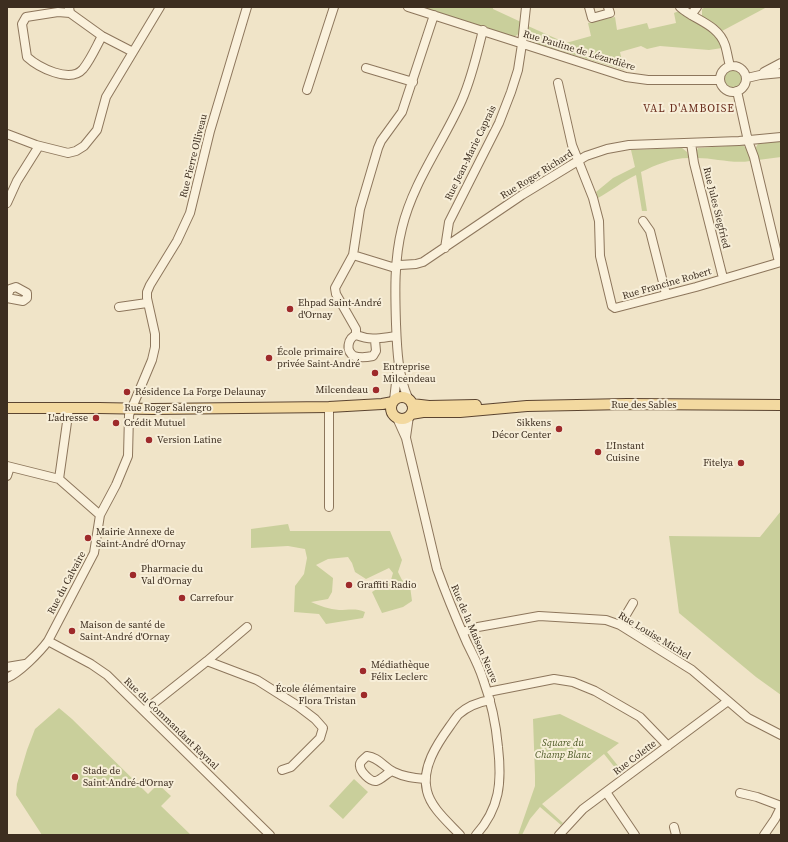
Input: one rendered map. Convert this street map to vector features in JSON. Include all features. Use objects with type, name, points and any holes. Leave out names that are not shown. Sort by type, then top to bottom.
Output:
[{"type":"main road","points":[[400,397],[410,408],[404,419],[395,416],[391,408],[393,401],[400,397]]},
{"type":"main road","name":"Rue Roger Salengro","points":[[7,408],[132,409],[329,407],[382,404],[393,401]]},
{"type":"main road","name":"Rue des Sables","points":[[410,408],[423,412],[460,412],[506,407],[628,404],[781,405]]},
{"type":"main road","name":"Rue Roger Salengro","points":[[329,407],[353,410],[382,410],[395,416]]},
{"type":"street","points":[[7,134],[39,146],[68,153],[76,151],[84,146],[97,130],[106,97],[160,7]]},
{"type":"street","name":"Rue Pierre Olliveau","points":[[132,409],[152,360],[155,347],[155,334],[147,303],[147,292],[150,284],[177,241],[190,213],[210,131],[247,7]]},
{"type":"street","points":[[308,90],[334,7]]},
{"type":"street","name":"Rue Pauline de Lézardière","points":[[408,7],[626,77],[648,80],[720,80]]},
{"type":"street","name":"Rue Jean-Marie Caprais","points":[[445,248],[449,222],[499,124],[511,92],[518,70],[526,7]]},
{"type":"street","points":[[589,7],[592,18],[610,13],[608,7]]},
{"type":"street","points":[[680,7],[714,29],[720,35],[725,44],[730,66]]},
{"type":"street","points":[[691,15],[697,7]]},
{"type":"street","points":[[102,36],[82,70],[75,75],[61,75],[35,64],[27,57],[22,24],[26,17],[69,10],[102,36],[133,52]]},
{"type":"street","points":[[356,335],[356,329],[336,294],[335,288],[353,256],[360,209],[378,148],[381,141],[402,112],[434,15]]},
{"type":"street","points":[[410,408],[398,367],[394,297],[395,267],[402,227],[412,198],[462,100],[472,74],[483,30]]},
{"type":"street","points":[[746,78],[760,74],[781,63]]},
{"type":"street","points":[[730,66],[741,68],[746,75],[746,78],[744,86],[733,92],[726,90],[720,80],[723,71],[730,66]]},
{"type":"street","points":[[366,68],[413,82]]},
{"type":"street","points":[[760,74],[781,73]]},
{"type":"street","points":[[558,83],[577,161]]},
{"type":"street","points":[[737,91],[748,141],[754,157],[780,262]]},
{"type":"street","name":"Rue Roger Richard","points":[[353,256],[392,268],[400,265],[423,262],[522,195],[577,161],[586,156],[607,149],[629,145],[748,141],[781,137]]},
{"type":"street","name":"Rue Jules Siegfried","points":[[691,143],[723,278]]},
{"type":"street","points":[[7,203],[17,181],[39,146]]},
{"type":"street","name":"Rue Francine Robert","points":[[577,161],[592,192],[599,221],[600,256],[612,306],[615,308],[696,287],[780,262]]},
{"type":"street","points":[[643,221],[650,231],[666,294]]},
{"type":"street","points":[[119,307],[147,303]]},
{"type":"street","points":[[356,335],[365,339],[375,340],[379,338],[396,336]]},
{"type":"street","points":[[356,335],[349,341],[351,353],[356,356],[373,356],[376,351],[375,340]]},
{"type":"street","points":[[393,401],[398,367]]},
{"type":"street","points":[[329,407],[329,507]]},
{"type":"street","points":[[59,479],[69,408]]},
{"type":"street","name":"Rue de la Maison Neuve","points":[[406,438],[410,408]]},
{"type":"street","name":"Rue du Calvaire","points":[[7,678],[15,675],[42,649],[48,641],[94,553],[100,515],[116,485],[128,456],[129,415],[132,409]]},
{"type":"street","name":"Rue de la Maison Neuve","points":[[395,416],[406,438],[437,569],[462,632],[483,678],[494,713],[501,774],[498,797],[493,810],[483,827],[476,835]]},
{"type":"street","points":[[7,476],[9,466],[59,479],[100,515]]},
{"type":"street","points":[[620,625],[634,602]]},
{"type":"street","name":"Rue Louise Michel","points":[[462,632],[478,627],[540,616],[593,618],[606,620],[620,625],[692,670],[748,718],[781,735]]},
{"type":"street","points":[[144,711],[247,627]]},
{"type":"street","name":"Rue du Commandant Raynal","points":[[48,641],[91,664],[107,675],[270,835]]},
{"type":"street","points":[[207,661],[257,680],[298,706],[323,728],[320,738],[291,766],[282,770]]},
{"type":"street","points":[[7,678],[7,668],[25,664]]},
{"type":"street","points":[[460,835],[433,804],[426,790],[425,779],[433,753],[459,714],[489,696],[554,680],[572,682],[595,690],[640,718],[668,746]]},
{"type":"street","name":"Rue Colette","points":[[559,835],[583,809],[728,701]]},
{"type":"street","points":[[392,771],[402,776],[425,779]]},
{"type":"street","points":[[606,792],[635,835]]},
{"type":"street","points":[[740,793],[757,797],[781,806],[775,819],[764,835]]},
{"type":"green space","points":[[422,7],[493,7],[493,9],[521,22],[520,33],[514,37]]},
{"type":"green space","points":[[706,7],[767,7],[722,31],[718,26],[702,16],[702,9]]},
{"type":"green space","points":[[679,11],[710,31],[719,41],[722,48],[709,50],[660,46],[647,49],[641,46],[620,52],[624,70],[531,42],[528,36],[528,26],[566,43],[591,36],[588,23],[615,17],[617,30],[647,23],[649,29],[676,23],[674,13]]},
{"type":"green space","points":[[733,69],[740,72],[743,79],[740,86],[733,89],[726,86],[723,79],[726,72]]},
{"type":"green space","points":[[781,141],[781,157],[758,160],[755,149],[758,144]]},
{"type":"green space","points":[[742,145],[748,149],[750,161],[737,162],[697,158],[696,153],[698,148]]},
{"type":"green space","points":[[682,148],[687,152],[689,158],[682,158],[658,164],[641,172],[647,211],[642,211],[636,175],[598,198],[596,192],[613,178],[635,167],[631,150]]},
{"type":"green space","points":[[781,511],[781,695],[756,677],[679,613],[669,536],[760,537]]},
{"type":"green space","points":[[288,524],[290,531],[390,531],[402,560],[398,572],[402,580],[410,586],[412,601],[403,607],[382,613],[372,592],[391,580],[393,573],[389,568],[366,579],[355,572],[348,557],[328,559],[316,565],[333,578],[332,592],[328,599],[311,602],[335,610],[362,611],[365,612],[363,618],[326,624],[319,614],[294,612],[295,586],[304,574],[307,558],[305,549],[288,546],[251,548],[251,529]]},
{"type":"green space","name":"Stade de Saint-André-d'Ornay","points":[[59,708],[148,794],[158,784],[171,796],[161,806],[191,835],[42,835],[16,795],[17,784],[35,729]]},
{"type":"green space","name":"Square du Champ Blanc","points":[[560,714],[619,743],[607,752],[623,772],[620,774],[604,754],[542,804],[563,823],[561,825],[540,807],[530,819],[522,835],[518,835],[535,786],[533,719]]},
{"type":"green space","points":[[354,779],[368,792],[343,819],[329,806]]},
{"type":"place","name":"Ehpad Saint-André d'Ornay","points":[[290,309]]},
{"type":"place","name":"École primaire privée Saint-André","points":[[269,358]]},
{"type":"place","name":"Entreprise Milcendeau","points":[[375,373]]},
{"type":"place","name":"Milcendeau","points":[[376,390]]},
{"type":"place","name":"Résidence La Forge Delaunay","points":[[127,392]]},
{"type":"place","name":"L'adresse","points":[[96,418]]},
{"type":"place","name":"Crédit Mutuel","points":[[116,423]]},
{"type":"place","name":"Sikkens Décor Center","points":[[559,429]]},
{"type":"place","name":"Version Latine","points":[[149,440]]},
{"type":"place","name":"L'Instant Cuisine","points":[[598,452]]},
{"type":"place","name":"Fitelya","points":[[741,463]]},
{"type":"place","name":"Mairie Annexe de Saint-André d'Ornay","points":[[88,538]]},
{"type":"place","name":"Pharmacie du Val d'Ornay","points":[[133,575]]},
{"type":"place","name":"Graffiti Radio","points":[[349,585]]},
{"type":"place","name":"Carrefour","points":[[182,598]]},
{"type":"place","name":"Maison de santé de Saint-André d'Ornay","points":[[72,631]]},
{"type":"place","name":"Médiathèque Félix Leclerc","points":[[363,671]]},
{"type":"place","name":"École élémentaire Flora Tristan","points":[[364,695]]},
{"type":"place","name":"Stade de Saint-André-d'Ornay","points":[[75,777]]},
{"type":"district","name":"VAL D'AMBOISE","points":[[689,109]]}]
